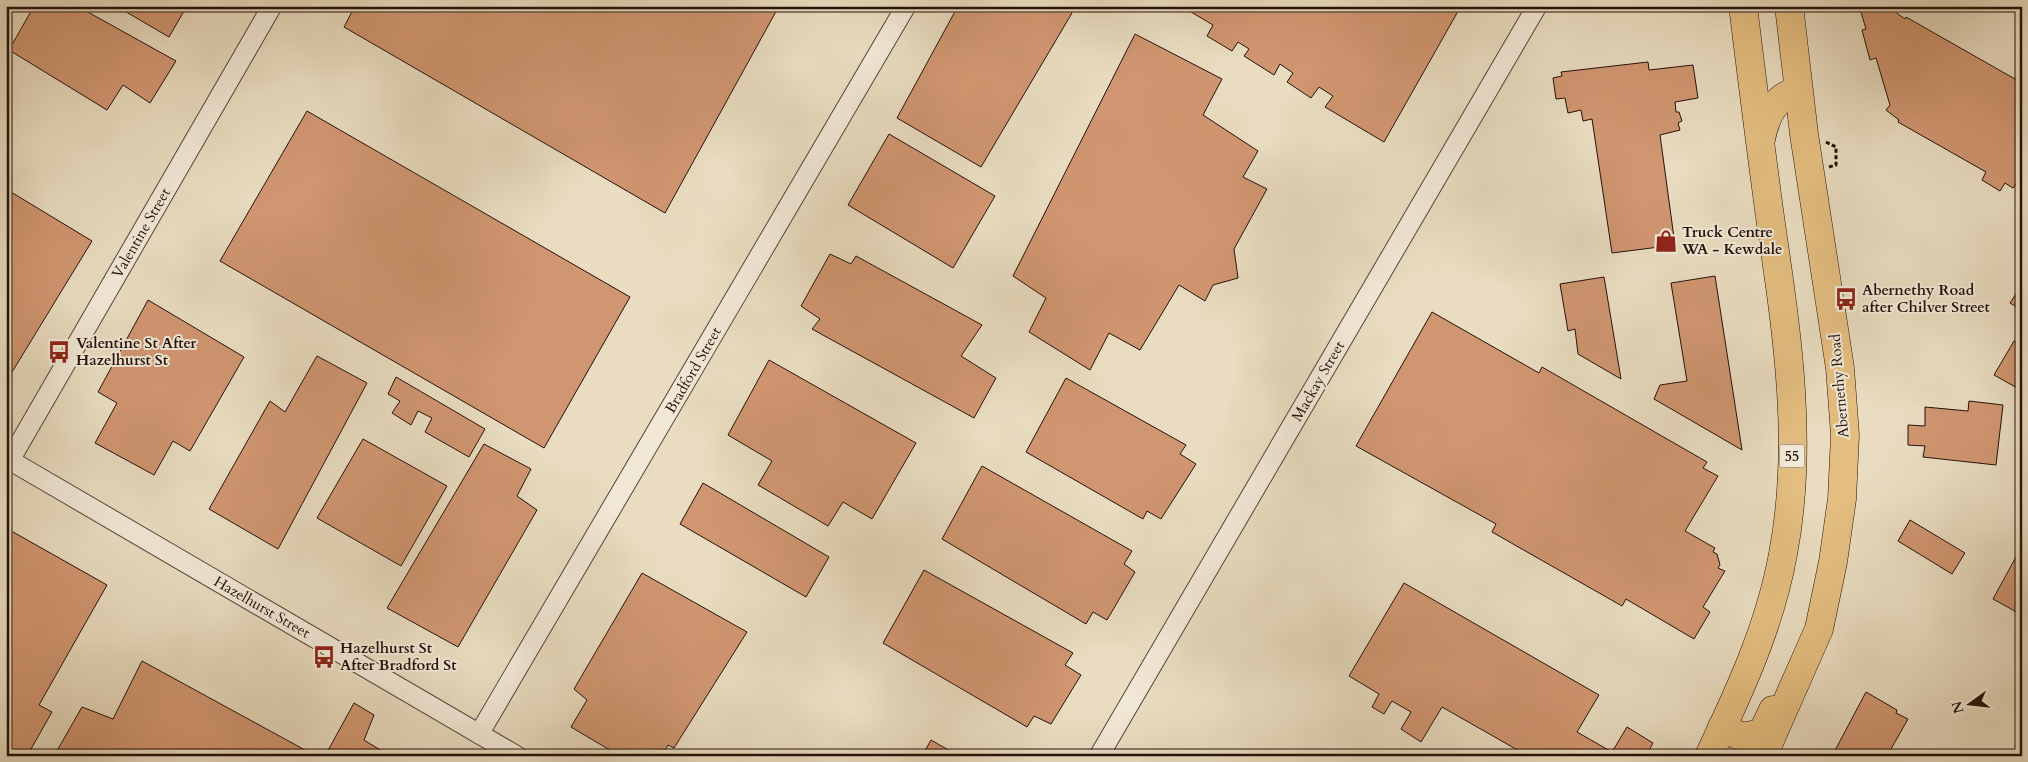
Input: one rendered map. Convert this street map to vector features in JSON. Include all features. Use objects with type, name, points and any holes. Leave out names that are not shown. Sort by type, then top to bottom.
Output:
[{"type":"main road","name":"55","points":[[1709,756],[1748,672],[1769,613],[1783,554],[1791,497],[1793,439],[1790,374],[1743,6]]},
{"type":"main road","name":"Abernethy Road","points":[[1763,756],[1819,629],[1831,572],[1842,498],[1845,435],[1840,368],[1798,90],[1790,18]]},
{"type":"main road","points":[[1760,143],[1765,121],[1775,105],[1785,94],[1798,90]]},
{"type":"main road","points":[[1722,727],[1742,737],[1762,733],[1774,709],[1791,691]]},
{"type":"street","name":"Valentine Street","points":[[8,459],[272,6]]},
{"type":"street","name":"Bradford Street","points":[[480,734],[906,6]]},
{"type":"street","name":"Mackay Street","points":[[1099,756],[1537,6]]},
{"type":"street","points":[[1778,6],[1790,18]]},
{"type":"street","name":"Hazelhurst Street","points":[[8,459],[517,756]]},
{"type":"building","points":[[34,6],[77,6],[176,61],[150,103],[123,85],[107,110],[9,50]]},
{"type":"building","points":[[116,6],[187,6],[169,37]]},
{"type":"building","points":[[355,6],[779,6],[665,213],[344,27]]},
{"type":"building","points":[[958,6],[1062,6],[1072,13],[981,167],[897,118]]},
{"type":"building","points":[[1181,6],[1461,6],[1384,142],[1325,107],[1333,96],[1319,87],[1311,98],[1287,82],[1293,73],[1280,64],[1274,75],[1244,56],[1249,49],[1238,42],[1232,51],[1207,36],[1213,25]]},
{"type":"building","points":[[1870,6],[1887,6],[1905,19],[1906,17],[2022,83],[2022,175],[2013,188],[2005,183],[2000,191],[1982,180],[1986,172],[1898,122],[1899,120],[1886,110],[1890,105],[1876,58],[1870,60],[1862,30],[1866,29],[1860,9]]},
{"type":"building","points":[[1135,34],[1222,79],[1203,115],[1258,151],[1243,177],[1267,189],[1234,249],[1238,278],[1213,285],[1205,301],[1179,285],[1140,350],[1109,333],[1090,370],[1029,332],[1046,298],[1013,276]]},
{"type":"building","points":[[1648,62],[1649,70],[1693,65],[1698,98],[1675,102],[1676,112],[1679,112],[1682,121],[1678,123],[1680,130],[1660,135],[1675,245],[1612,253],[1592,119],[1583,121],[1581,110],[1568,113],[1565,98],[1556,99],[1553,78],[1562,76],[1561,72]]},
{"type":"building","points":[[307,111],[630,297],[544,448],[220,261]]},
{"type":"building","points":[[889,134],[995,196],[953,268],[848,205]]},
{"type":"building","points":[[6,189],[92,241],[6,382]]},
{"type":"building","points":[[830,254],[851,264],[856,256],[982,325],[961,356],[996,378],[974,418],[812,329],[820,319],[801,306]]},
{"type":"building","points":[[1715,276],[1742,450],[1654,399],[1660,385],[1687,381],[1671,283]]},
{"type":"building","points":[[1604,277],[1621,379],[1578,354],[1575,329],[1568,331],[1560,284]]},
{"type":"building","points":[[2022,285],[2022,310],[2010,303]]},
{"type":"building","points":[[148,300],[244,357],[190,451],[173,441],[154,475],[95,443],[117,403],[98,392]]},
{"type":"building","points":[[1432,312],[1539,373],[1542,367],[1707,462],[1703,468],[1718,476],[1685,531],[1715,548],[1713,552],[1717,554],[1720,565],[1718,568],[1725,571],[1703,607],[1710,612],[1694,639],[1626,599],[1622,606],[1492,532],[1496,524],[1356,446]]},
{"type":"building","points":[[2014,341],[2022,346],[2022,396],[2017,393],[2019,389],[1994,375]]},
{"type":"building","points":[[317,356],[367,383],[278,549],[209,509],[270,401],[285,412]]},
{"type":"building","points":[[769,360],[916,443],[872,519],[843,502],[828,526],[758,485],[772,461],[728,435]]},
{"type":"building","points":[[396,377],[485,429],[469,457],[425,432],[432,418],[418,411],[411,425],[392,413],[400,401],[388,394]]},
{"type":"building","points":[[1066,378],[1186,445],[1180,454],[1196,464],[1161,519],[1147,511],[1143,519],[1026,452]]},
{"type":"building","points":[[1969,401],[2003,405],[1996,465],[1923,457],[1925,446],[1908,445],[1908,425],[1925,426],[1925,407],[1968,411]]},
{"type":"building","points":[[363,439],[447,486],[401,566],[317,518]]},
{"type":"building","points":[[484,444],[531,469],[517,496],[537,510],[458,647],[387,608]]},
{"type":"building","points":[[982,466],[1132,551],[1124,564],[1135,572],[1107,620],[1093,612],[1086,624],[942,539]]},
{"type":"building","points":[[703,483],[829,557],[806,597],[680,524]]},
{"type":"building","points":[[1910,520],[1965,553],[1952,574],[1898,541]]},
{"type":"building","points":[[6,528],[107,585],[39,705],[52,712],[27,756],[21,756],[10,749],[6,755]]},
{"type":"building","points":[[2022,546],[2022,615],[1993,599]]},
{"type":"building","points":[[924,570],[1073,653],[1065,665],[1081,675],[1051,724],[1034,716],[1027,727],[883,643]]},
{"type":"building","points":[[642,573],[747,632],[674,748],[668,745],[662,756],[620,756],[571,727],[587,700],[574,689]]},
{"type":"building","points":[[1404,583],[1599,695],[1577,732],[1612,752],[1627,727],[1653,743],[1646,756],[1528,756],[1442,707],[1421,742],[1401,729],[1411,712],[1392,701],[1384,714],[1372,707],[1379,694],[1349,676]]},
{"type":"building","points":[[142,661],[316,756],[54,756],[82,707],[113,719]]},
{"type":"building","points":[[1866,692],[1897,710],[1896,713],[1908,719],[1887,756],[1832,756]]},
{"type":"building","points":[[354,703],[374,715],[364,740],[390,756],[325,756]]},
{"type":"building","points":[[931,740],[959,756],[922,756]]},
{"type":"place","name":"Truck Centre WA - Kewdale","points":[[1666,241]]},
{"type":"place","name":"Abernethy Road after Chilver Street","points":[[1846,299]]},
{"type":"place","name":"Valentine St After Hazelhurst St","points":[[59,352]]},
{"type":"place","name":"Hazelhurst St After Bradford St","points":[[324,657]]}]
